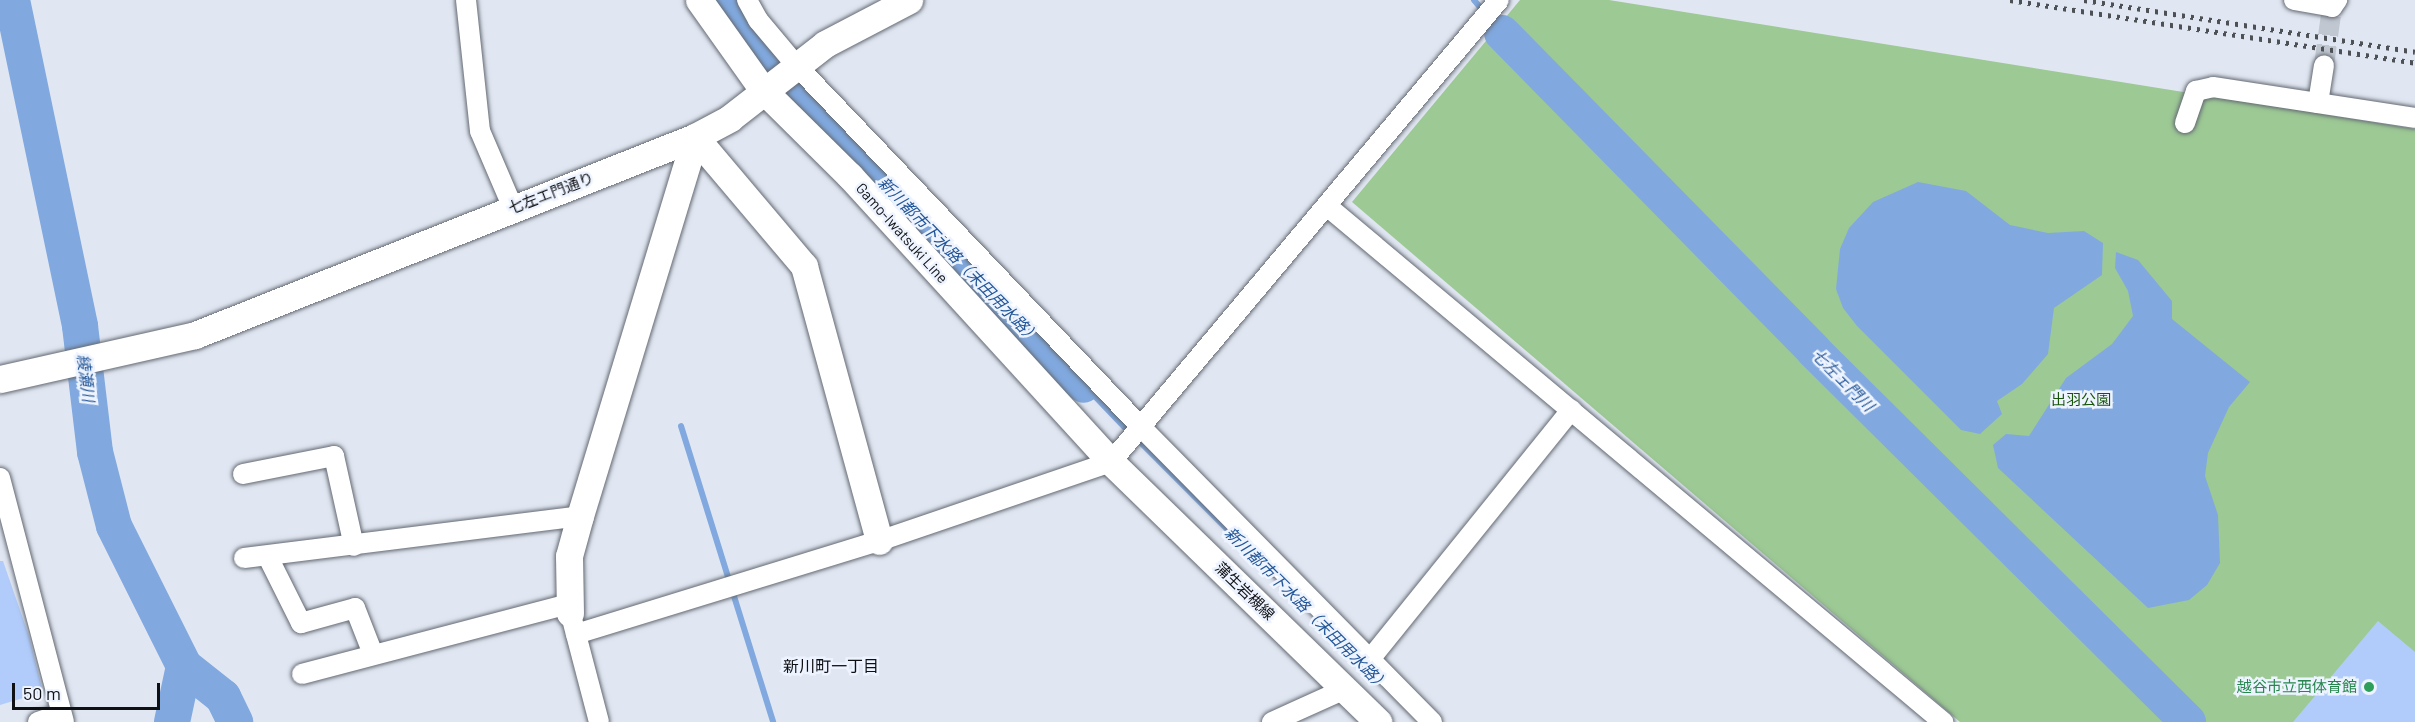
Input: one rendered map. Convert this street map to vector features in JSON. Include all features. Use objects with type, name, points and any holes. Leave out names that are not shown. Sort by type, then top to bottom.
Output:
[{"type":"street","points":[[466,0],[480,131],[513,208]]},
{"type":"street","name":"Gamo-Iwatsuki Line","points":[[699,0],[763,90],[850,176],[1112,462]]},
{"type":"street","points":[[747,0],[758,20],[795,64],[1142,428],[1432,722]]},
{"type":"street","name":"七左エ門通り","points":[[0,379],[170,342],[695,137],[730,118],[795,64],[865,21],[909,0]]},
{"type":"street","points":[[302,674],[373,654],[572,617],[879,541],[1112,462],[1499,0]]},
{"type":"street","points":[[2294,0],[2332,7],[2337,0]]},
{"type":"street","points":[[2318,103],[2324,64]]},
{"type":"street","points":[[2185,123],[2196,91],[2212,87],[2415,118]]},
{"type":"street","points":[[599,722],[572,617],[569,556],[695,137]]},
{"type":"street","points":[[695,137],[804,266],[879,541]]},
{"type":"street","points":[[1328,206],[1943,722]]},
{"type":"street","points":[[1371,658],[1571,410]]},
{"type":"street","points":[[243,474],[334,456],[354,546]]},
{"type":"street","name":"蒲生岩槻線","points":[[1112,462],[1378,722]]},
{"type":"street","points":[[0,478],[8,554],[62,718],[38,722]]},
{"type":"street","points":[[244,558],[268,557],[580,516]]},
{"type":"street","points":[[268,557],[301,623],[356,608],[373,654]]},
{"type":"street","points":[[1272,722],[1345,689]]},
{"type":"green space","name":"出羽公園","points":[[1520,0],[1609,0],[2415,129],[2415,722],[1960,722],[1352,202]]},
{"type":"water","points":[[1918,182],[1966,191],[2010,225],[2048,233],[2084,231],[2103,243],[2102,275],[2054,308],[2048,354],[2022,384],[1997,401],[2002,414],[1980,434],[1961,430],[1857,326],[1843,308],[1836,289],[1840,249],[1849,228],[1873,202]]},
{"type":"water","points":[[2116,252],[2138,260],[2172,301],[2172,319],[2250,382],[2229,407],[2208,453],[2205,476],[2218,515],[2220,563],[2207,585],[2189,600],[2148,608],[1998,468],[1993,445],[2006,434],[2029,436],[2066,378],[2112,344],[2133,316],[2128,291],[2115,268]]},
{"type":"building","points":[[0,561],[3,561],[29,636],[43,692],[0,705]]},
{"type":"building","name":"越谷市立西体育館","points":[[2378,621],[2415,652],[2415,722],[2293,722]]},
{"type":"waterway","name":"綾瀬川","points":[[12,0],[80,326],[95,452],[114,526],[184,666],[223,697],[235,722]]},
{"type":"waterway","name":"新川都市下水路（末田用水路）","points":[[729,0],[770,63]]},
{"type":"waterway","points":[[1474,0],[1502,33]]},
{"type":"waterway","name":"七左ェ門川","points":[[1502,33],[1814,351],[2188,722]]},
{"type":"waterway","name":"新川都市下水路（末田用水路）","points":[[791,86],[1032,336],[1084,385]]},
{"type":"waterway","name":"新川都市下水路（末田用水路）","points":[[1084,385],[1129,432]]},
{"type":"waterway","points":[[681,426],[773,722]]},
{"type":"waterway","name":"新川都市下水路（末田用水路）","points":[[1142,444],[1273,575]]},
{"type":"waterway","points":[[172,722],[184,666]]},
{"type":"tunnel","points":[[2324,65],[2332,7]]},
{"type":"railway","points":[[2010,0],[2415,63]]},
{"type":"railway","points":[[2084,0],[2415,52]]},
{"type":"place","name":"越谷市立西体育館","points":[[2369,687]]},
{"type":"district","name":"新川町一丁目","points":[[831,666]]}]
